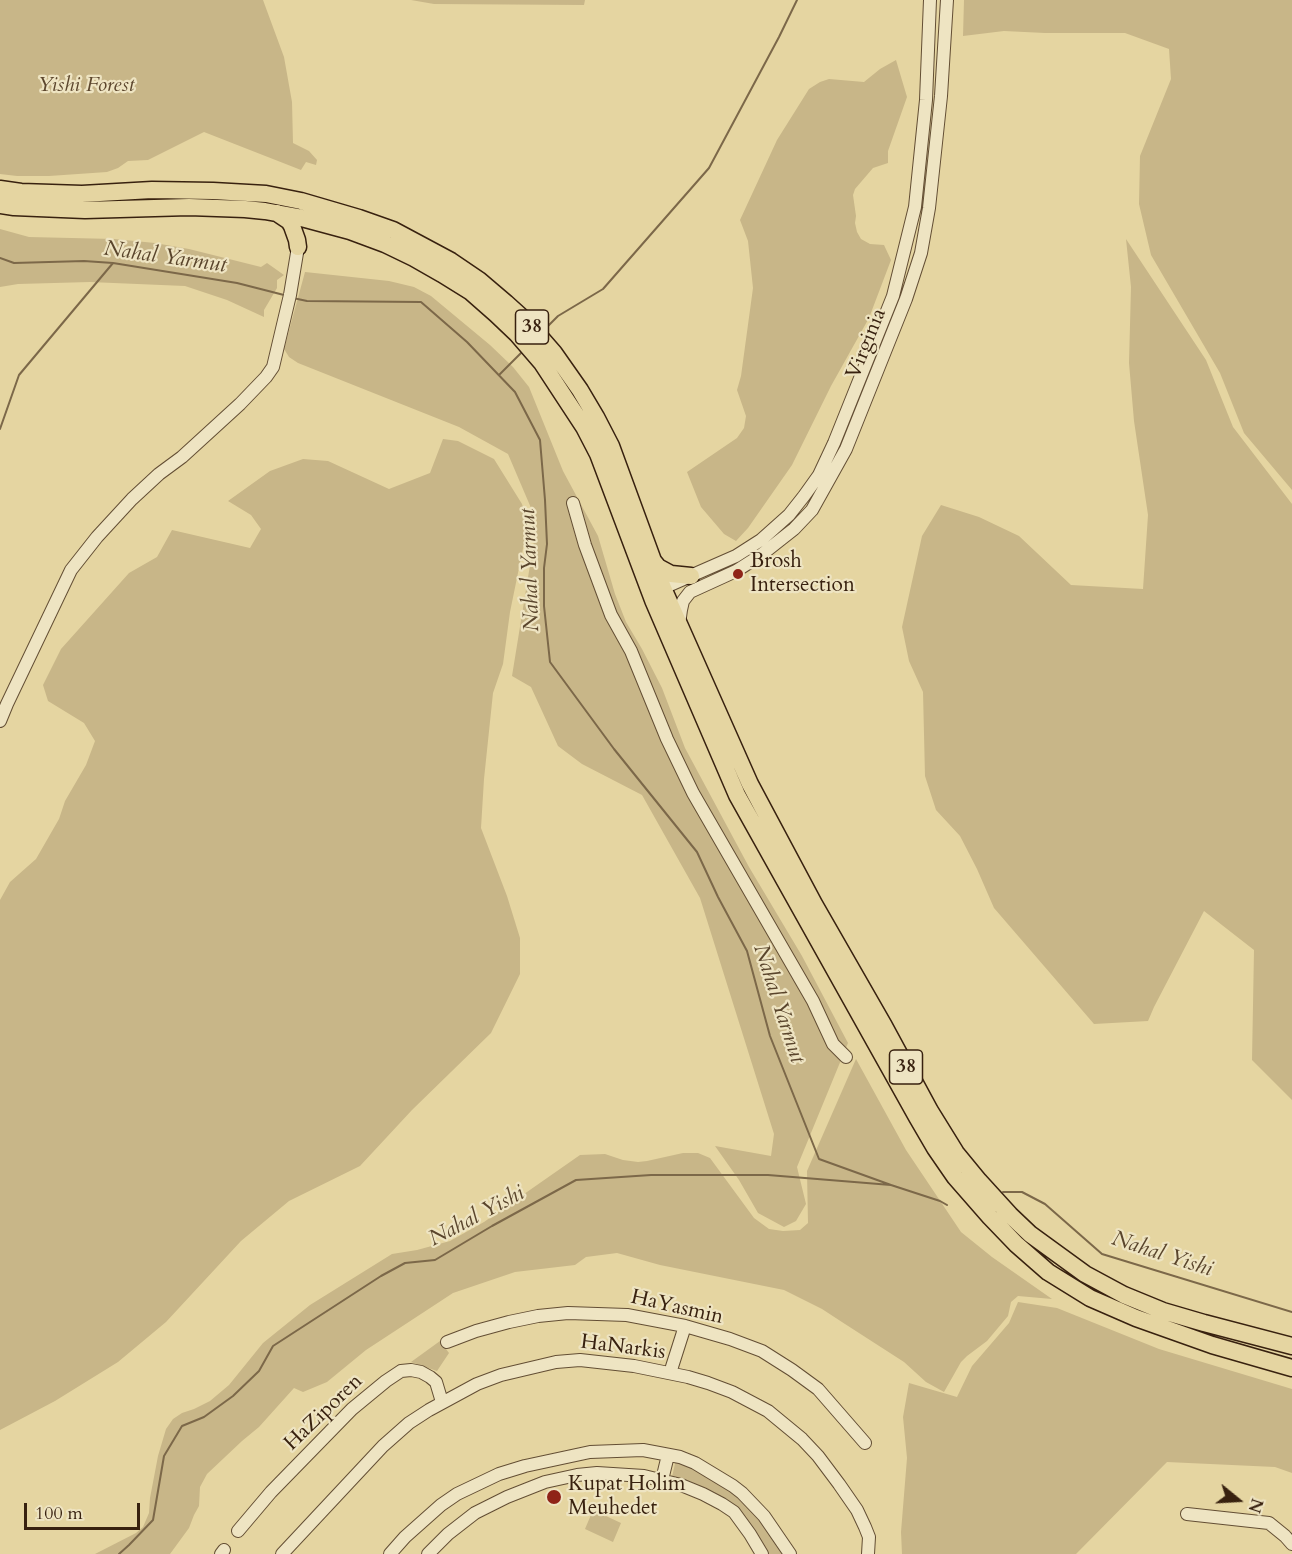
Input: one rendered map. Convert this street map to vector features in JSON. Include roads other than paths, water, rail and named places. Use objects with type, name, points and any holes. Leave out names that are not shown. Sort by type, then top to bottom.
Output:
[{"type":"highway","name":"38","points":[[0,189],[82,194],[152,190],[213,191],[266,195],[301,201],[393,230],[451,261],[479,280],[527,322],[554,353],[580,390],[611,446],[654,562],[658,594],[680,625],[750,784],[930,1111],[956,1153],[1010,1215],[1030,1234],[1084,1274],[1124,1295],[1163,1311],[1292,1346]]},
{"type":"highway","name":"38","points":[[0,205],[85,210],[189,207],[277,212],[331,226],[385,244],[471,292],[496,314],[542,363],[572,407],[598,454],[658,594],[737,795],[917,1117],[948,1167],[972,1197],[1016,1244],[1048,1272],[1090,1298],[1136,1318],[1201,1341],[1292,1368]]},
{"type":"highway","points":[[277,212],[289,221],[298,247]]},
{"type":"highway","points":[[298,247],[302,239],[312,231],[331,226]]},
{"type":"highway","points":[[654,562],[671,574],[691,576]]},
{"type":"street","name":"Virginia","points":[[658,594],[691,576],[722,563],[761,540],[789,515],[819,475],[834,443],[893,296],[915,207],[926,100],[930,0]]},
{"type":"street","name":"Virginia","points":[[680,625],[683,601],[690,592],[736,571],[761,555],[794,529],[812,510],[846,449],[906,299],[921,253],[929,208],[947,0]]},
{"type":"street","points":[[0,721],[71,570],[132,499],[240,404],[273,367],[290,295],[298,247]]},
{"type":"street","points":[[573,503],[585,545],[611,615],[631,651],[667,739],[693,793],[813,1001],[833,1044],[846,1057]]},
{"type":"street","name":"HaYasmin","points":[[447,1342],[509,1322],[568,1313],[627,1315],[685,1326],[730,1339],[762,1352],[792,1370],[818,1389],[865,1443]]},
{"type":"street","points":[[670,1373],[685,1326]]},
{"type":"street","name":"HaNarkis","points":[[282,1554],[382,1446],[409,1423],[442,1402],[477,1384],[501,1375],[556,1362],[580,1360],[670,1373],[708,1383],[768,1411],[818,1456],[839,1484],[856,1510],[869,1537],[868,1554]]},
{"type":"street","name":"HaZiporen","points":[[238,1531],[271,1492],[352,1409],[401,1371],[421,1372],[430,1377],[436,1383],[442,1402]]},
{"type":"street","points":[[390,1554],[411,1531],[441,1505],[457,1494],[499,1474],[590,1452],[643,1450],[680,1457],[695,1463],[742,1493],[764,1516],[790,1554]]},
{"type":"street","points":[[662,1480],[668,1455]]},
{"type":"street","points":[[428,1554],[448,1534],[475,1513],[545,1482],[597,1473],[644,1476],[681,1485],[703,1494],[734,1512],[762,1554]]},
{"type":"street","points":[[1187,1514],[1269,1523],[1292,1544]]},
{"type":"waterway","points":[[544,330],[558,316],[603,289],[709,168],[797,0]]},
{"type":"waterway","name":"Nahal Yarmut","points":[[0,258],[14,263],[84,261],[113,263],[237,283],[284,295]]},
{"type":"waterway","points":[[0,429],[19,375],[113,263]]},
{"type":"waterway","name":"Nahal Yarmut","points":[[293,298],[307,301],[421,302],[467,342],[515,392],[540,440],[547,544],[544,568],[544,606],[550,662],[614,749],[697,852],[747,951],[770,1036],[819,1159],[891,1185]]},
{"type":"waterway","points":[[499,375],[522,352]]},
{"type":"waterway","name":"Nahal Yishi","points":[[119,1554],[153,1520],[164,1456],[182,1426],[204,1417],[233,1396],[259,1371],[273,1346],[381,1276],[405,1263],[435,1260],[576,1180],[651,1175],[768,1175],[891,1185],[947,1205]]},
{"type":"waterway","name":"Nahal Yishi","points":[[1003,1192],[1022,1192],[1045,1204],[1102,1254],[1292,1312]]},
{"type":"place","name":"Brosh Intersection","points":[[738,574]]},
{"type":"place","name":"Kupat Holim Meuhedet","points":[[554,1497]]},
{"type":"park label","name":"Yishi Forest","points":[[86,86]]}]
